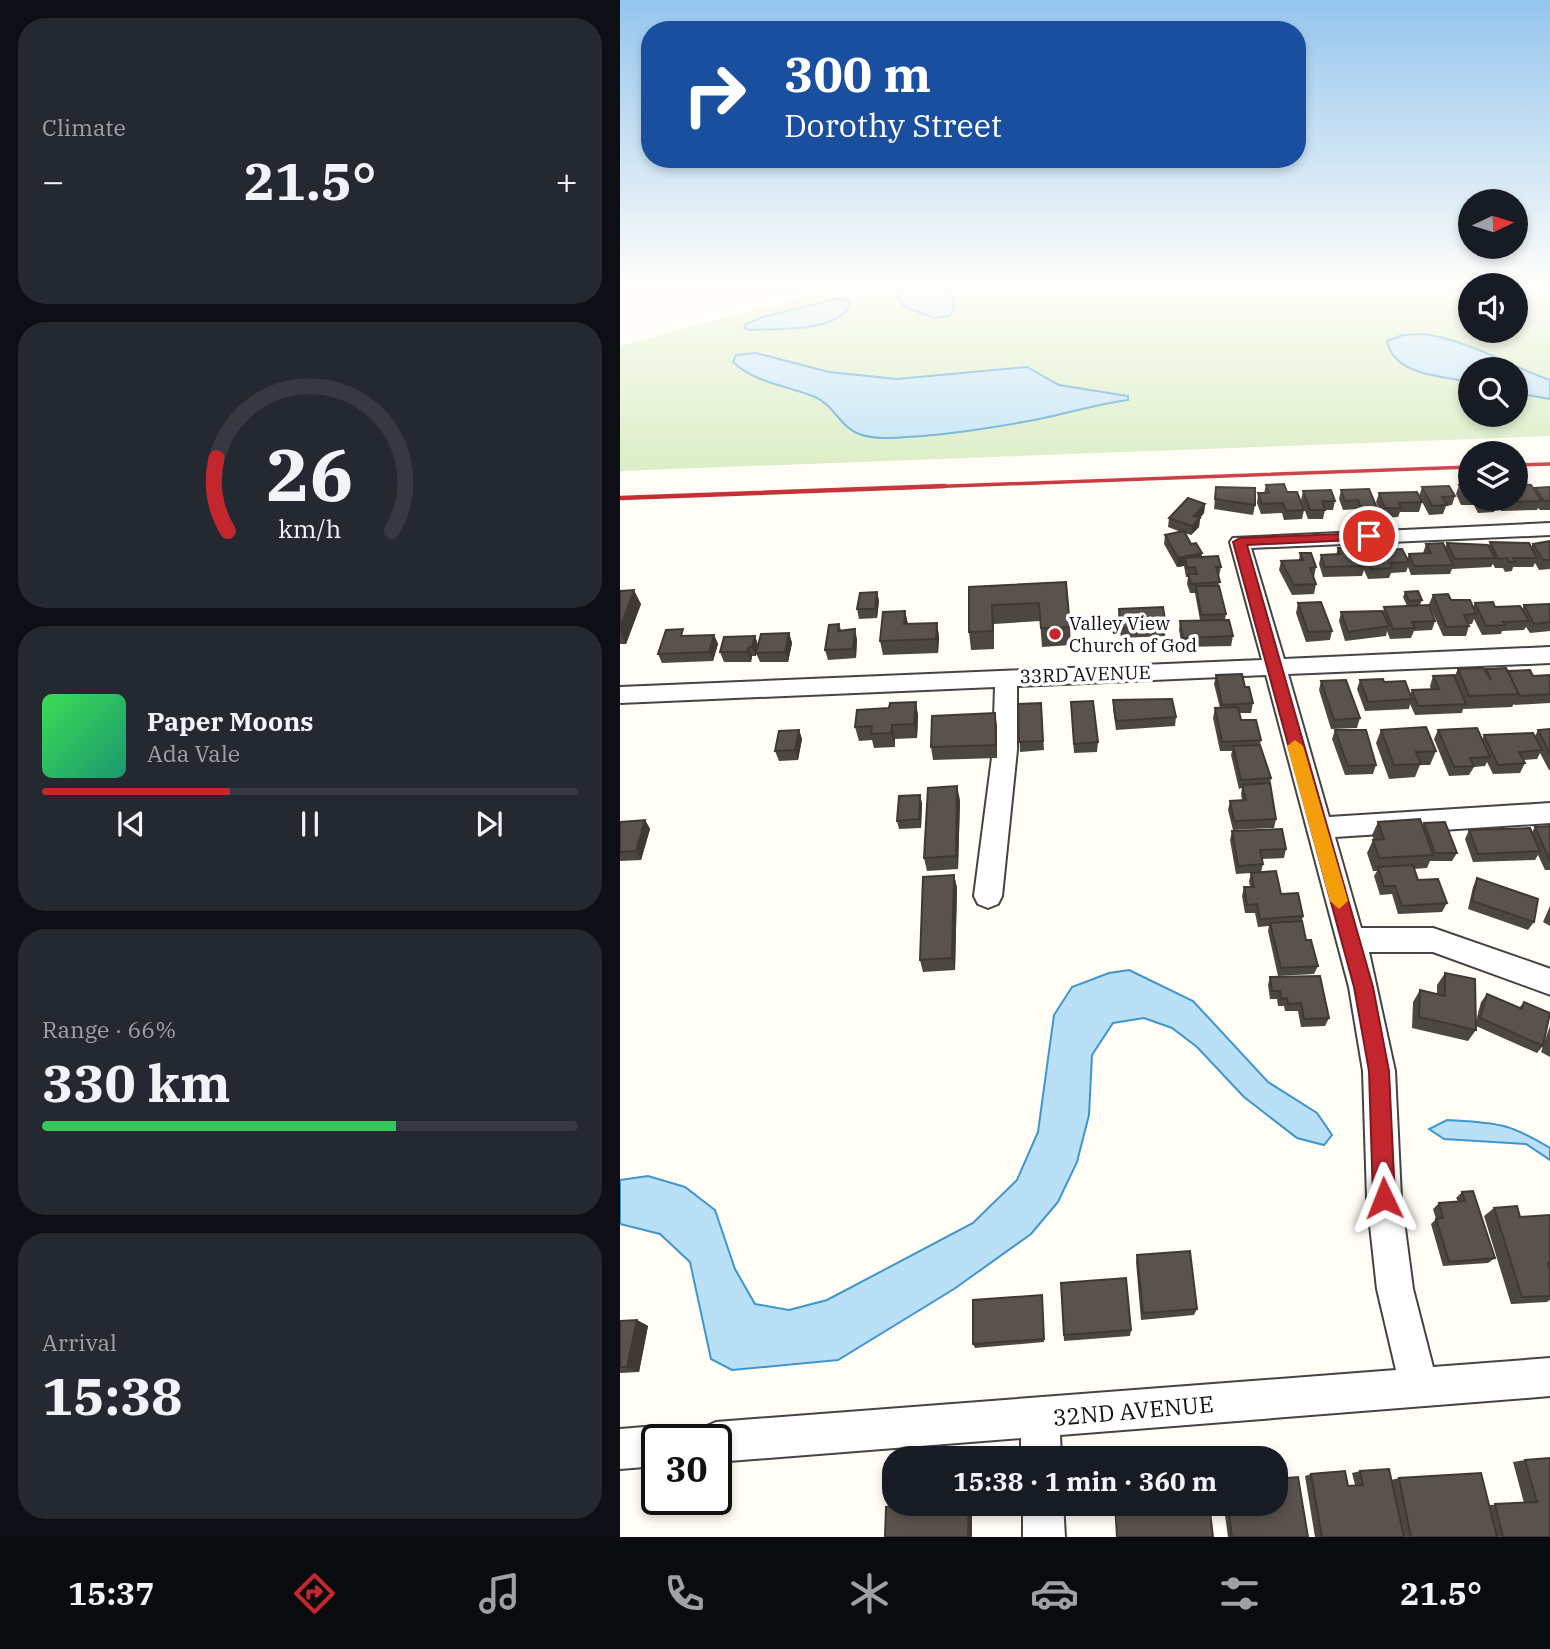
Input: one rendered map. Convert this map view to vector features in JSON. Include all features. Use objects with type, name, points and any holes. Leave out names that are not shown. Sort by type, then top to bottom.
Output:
[{"type":"street","points":[[1418,1385],[1395,1289],[1384,1198],[1379,1071],[1364,987],[1240,542],[1550,529]]},
{"type":"street","name":"33RD AVENUE","points":[[620,695],[1550,655]]},
{"type":"street","points":[[988,896],[1005,750],[1006,677]]},
{"type":"street","points":[[1318,828],[1550,813]]},
{"type":"street","points":[[1350,940],[1433,940],[1550,982]]},
{"type":"street","name":"32ND AVENUE","points":[[732,1441],[1040,1418],[1418,1385],[1550,1377]]},
{"type":"street","points":[[1040,1418],[1041,1446]]},
{"type":"street","points":[[620,1449],[641,1447]]},
{"type":"street","points":[[1043,1516],[1044,1537]]},
{"type":"green space","points":[[620,359],[1458,359],[1458,427],[1528,427],[1528,359],[1550,359],[1550,436],[620,471]]},
{"type":"water","points":[[734,359],[778,359],[829,372],[897,379],[1027,367],[1059,385],[1128,396],[1128,400],[986,428],[923,436],[874,437],[852,431],[827,405],[815,397],[762,380],[733,362]]},
{"type":"water","points":[[1397,359],[1458,359],[1458,380],[1434,376],[1409,368]]},
{"type":"water","points":[[1528,372],[1550,380],[1550,399],[1528,395]]},
{"type":"water","points":[[1129,970],[1193,1001],[1268,1082],[1317,1113],[1332,1135],[1324,1145],[1297,1138],[1244,1097],[1197,1047],[1172,1028],[1144,1018],[1113,1023],[1092,1055],[1089,1115],[1077,1162],[1058,1202],[1031,1234],[954,1289],[838,1360],[732,1370],[711,1359],[690,1262],[660,1234],[620,1224],[620,1180],[648,1176],[685,1187],[715,1210],[735,1269],[755,1304],[789,1310],[827,1300],[973,1223],[1017,1180],[1038,1132],[1054,1015],[1072,987],[1109,973]]},
{"type":"water","points":[[1447,1120],[1490,1123],[1523,1133],[1550,1148],[1550,1160],[1526,1144],[1444,1139],[1429,1129]]},
{"type":"building","points":[[1284,484],[1287,492],[1297,492],[1304,510],[1286,511],[1283,503],[1262,504],[1258,493],[1269,493],[1266,485]]},
{"type":"building","points":[[1528,485],[1531,485],[1541,501],[1528,501]]},
{"type":"building","points":[[1449,486],[1455,496],[1442,497],[1447,505],[1432,506],[1422,487]]},
{"type":"building","points":[[1216,487],[1255,488],[1255,505],[1215,499]]},
{"type":"building","points":[[1550,487],[1550,501],[1544,501],[1535,488]]},
{"type":"building","points":[[1369,489],[1377,508],[1361,508],[1358,500],[1345,501],[1341,490]]},
{"type":"building","points":[[1331,490],[1335,501],[1322,501],[1325,510],[1310,510],[1303,491]]},
{"type":"building","points":[[1417,492],[1422,502],[1399,503],[1401,508],[1385,508],[1379,493]]},
{"type":"building","points":[[1188,498],[1205,504],[1194,516],[1200,518],[1192,526],[1169,518]]},
{"type":"building","points":[[1184,531],[1191,544],[1196,543],[1202,553],[1178,558],[1165,535]]},
{"type":"building","points":[[1550,541],[1550,560],[1543,560],[1533,544]]},
{"type":"building","points":[[1490,542],[1529,543],[1537,558],[1513,558],[1516,562],[1509,562],[1507,558],[1498,559]]},
{"type":"building","points":[[1443,543],[1453,565],[1414,566],[1409,554],[1431,553],[1426,544]]},
{"type":"building","points":[[1447,543],[1488,545],[1495,558],[1455,559]]},
{"type":"building","points":[[1378,546],[1379,550],[1402,549],[1409,562],[1390,563],[1392,568],[1371,569],[1361,547]]},
{"type":"building","points":[[1338,548],[1358,548],[1365,566],[1325,567],[1321,555],[1340,554]]},
{"type":"building","points":[[1300,553],[1311,553],[1316,567],[1310,568],[1316,584],[1294,585],[1281,561],[1303,560]]},
{"type":"building","points":[[1218,556],[1221,567],[1216,567],[1220,582],[1191,584],[1188,574],[1197,574],[1195,567],[1187,568],[1185,558]]},
{"type":"building","points":[[1066,582],[1070,627],[1041,628],[1039,603],[992,605],[993,631],[969,632],[969,587]]},
{"type":"building","points":[[1196,586],[1219,586],[1226,614],[1201,615]]},
{"type":"building","points":[[634,590],[620,628],[620,591]]},
{"type":"building","points":[[1418,591],[1422,600],[1409,601],[1405,592]]},
{"type":"building","points":[[877,592],[875,609],[857,609],[860,593]]},
{"type":"building","points":[[1448,594],[1451,600],[1470,600],[1476,614],[1464,615],[1469,626],[1446,627],[1433,595]]},
{"type":"building","points":[[1321,602],[1332,631],[1308,632],[1298,603]]},
{"type":"building","points":[[1493,602],[1495,607],[1520,606],[1529,621],[1486,626],[1475,603]]},
{"type":"building","points":[[1550,604],[1550,622],[1534,624],[1524,605]]},
{"type":"building","points":[[1429,605],[1435,621],[1412,622],[1415,628],[1393,629],[1384,607]]},
{"type":"building","points":[[1163,607],[1166,626],[1121,628],[1119,609]]},
{"type":"building","points":[[905,611],[904,624],[937,623],[936,639],[880,641],[883,612]]},
{"type":"building","points":[[1382,611],[1389,626],[1348,632],[1341,612]]},
{"type":"building","points":[[1229,620],[1233,636],[1183,638],[1180,621]]},
{"type":"building","points":[[839,624],[838,631],[855,629],[853,649],[825,650],[829,625]]},
{"type":"building","points":[[683,629],[681,636],[714,635],[709,652],[658,654],[666,630]]},
{"type":"building","points":[[789,633],[785,652],[756,653],[761,634]]},
{"type":"building","points":[[755,636],[752,647],[749,647],[747,652],[720,652],[724,637]]},
{"type":"building","points":[[1483,668],[1491,680],[1486,669],[1506,668],[1519,694],[1469,696],[1458,669]]},
{"type":"building","points":[[1530,670],[1533,676],[1550,675],[1550,694],[1519,696],[1508,671]]},
{"type":"building","points":[[1242,674],[1253,703],[1222,705],[1216,675]]},
{"type":"building","points":[[1454,675],[1466,704],[1418,706],[1412,690],[1439,689],[1433,676]]},
{"type":"building","points":[[1383,679],[1384,682],[1405,681],[1412,699],[1368,702],[1360,680]]},
{"type":"building","points":[[1346,680],[1360,718],[1334,720],[1321,681]]},
{"type":"building","points":[[1172,699],[1176,717],[1116,721],[1113,700]]},
{"type":"building","points":[[1093,701],[1098,742],[1074,744],[1071,702]]},
{"type":"building","points":[[916,702],[914,724],[892,725],[891,733],[871,734],[872,726],[855,727],[857,710],[889,708],[890,703]]},
{"type":"building","points":[[1041,703],[1043,741],[1019,742],[1018,704]]},
{"type":"building","points":[[1238,707],[1241,720],[1256,720],[1261,740],[1222,742],[1215,708]]},
{"type":"building","points":[[995,713],[996,745],[931,747],[932,716]]},
{"type":"building","points":[[1426,727],[1436,751],[1416,752],[1421,764],[1394,765],[1381,730]]},
{"type":"building","points":[[1477,728],[1490,757],[1470,758],[1474,766],[1454,767],[1438,730]]},
{"type":"building","points":[[1550,729],[1550,754],[1538,730]]},
{"type":"building","points":[[799,730],[795,750],[775,751],[779,731]]},
{"type":"building","points":[[1335,730],[1366,730],[1376,765],[1348,766]]},
{"type":"building","points":[[1533,733],[1542,750],[1519,752],[1525,763],[1498,765],[1484,735]]},
{"type":"building","points":[[1260,745],[1271,778],[1241,780],[1233,746]]},
{"type":"building","points":[[1270,783],[1276,819],[1234,821],[1230,801],[1246,800],[1242,785]]},
{"type":"building","points":[[957,786],[956,856],[924,858],[928,788]]},
{"type":"building","points":[[920,795],[919,819],[897,821],[899,796]]},
{"type":"building","points":[[1420,819],[1433,855],[1379,858],[1373,840],[1384,839],[1378,822]]},
{"type":"building","points":[[645,820],[636,851],[620,852],[620,822]]},
{"type":"building","points":[[1445,822],[1457,853],[1435,853],[1424,823]]},
{"type":"building","points":[[1550,826],[1550,861],[1535,827]]},
{"type":"building","points":[[1530,828],[1540,851],[1478,854],[1469,830]]},
{"type":"building","points":[[1282,829],[1286,849],[1260,850],[1263,864],[1238,866],[1232,831]]},
{"type":"building","points":[[1413,865],[1418,880],[1438,879],[1447,903],[1402,906],[1395,886],[1384,886],[1378,867]]},
{"type":"building","points":[[1276,871],[1281,894],[1298,893],[1303,916],[1260,919],[1257,904],[1247,905],[1244,887],[1254,887],[1251,873]]},
{"type":"building","points":[[954,875],[952,958],[920,960],[923,877]]},
{"type":"building","points":[[1477,878],[1538,899],[1534,922],[1472,901]]},
{"type":"building","points":[[1302,921],[1306,940],[1311,940],[1318,966],[1281,968],[1270,923]]},
{"type":"building","points":[[1445,973],[1475,979],[1476,1030],[1419,1017],[1420,990],[1445,996]]},
{"type":"building","points":[[1320,976],[1329,1018],[1304,1019],[1301,1003],[1288,1004],[1287,998],[1281,999],[1280,991],[1272,991],[1270,977]]},
{"type":"building","points":[[1487,994],[1522,1009],[1524,1002],[1550,1013],[1543,1046],[1480,1018]]},
{"type":"building","points":[[1473,1191],[1495,1258],[1449,1262],[1436,1219],[1443,1218],[1439,1203],[1465,1201],[1462,1192]]},
{"type":"building","points":[[1517,1206],[1520,1217],[1550,1215],[1550,1296],[1522,1297],[1494,1208]]},
{"type":"building","points":[[1190,1251],[1197,1309],[1143,1313],[1137,1255]]},
{"type":"building","points":[[1126,1278],[1131,1330],[1064,1335],[1061,1283]]},
{"type":"building","points":[[1042,1295],[1044,1339],[973,1344],[973,1300]]},
{"type":"building","points":[[637,1320],[627,1367],[620,1367],[620,1321]]},
{"type":"building","points":[[1550,1458],[1550,1537],[1503,1537],[1495,1504],[1537,1502],[1525,1460]]},
{"type":"building","points":[[1389,1469],[1404,1537],[1322,1537],[1311,1474],[1345,1471],[1348,1486],[1363,1485],[1360,1471]]},
{"type":"building","points":[[1481,1473],[1497,1537],[1411,1537],[1399,1478]]},
{"type":"building","points":[[1298,1477],[1308,1537],[1232,1537],[1229,1516],[1288,1516],[1288,1478]]},
{"type":"building","points":[[886,1516],[969,1516],[968,1537],[885,1537]]},
{"type":"building","points":[[1116,1516],[1211,1516],[1213,1537],[1117,1537]]},
{"type":"railway","points":[[1528,465],[1551,464]]},
{"type":"railway","points":[[897,488],[1458,467]]},
{"type":"railway","points":[[620,498],[945,486]]},
{"type":"slow traffic","points":[[1295,746],[1339,901]]},
{"type":"place","name":"Valley View Church of God","points":[[1055,634]]},
{"type":"route","points":[[1369,536],[1240,542],[1364,987],[1379,1071],[1384,1198]]}]
